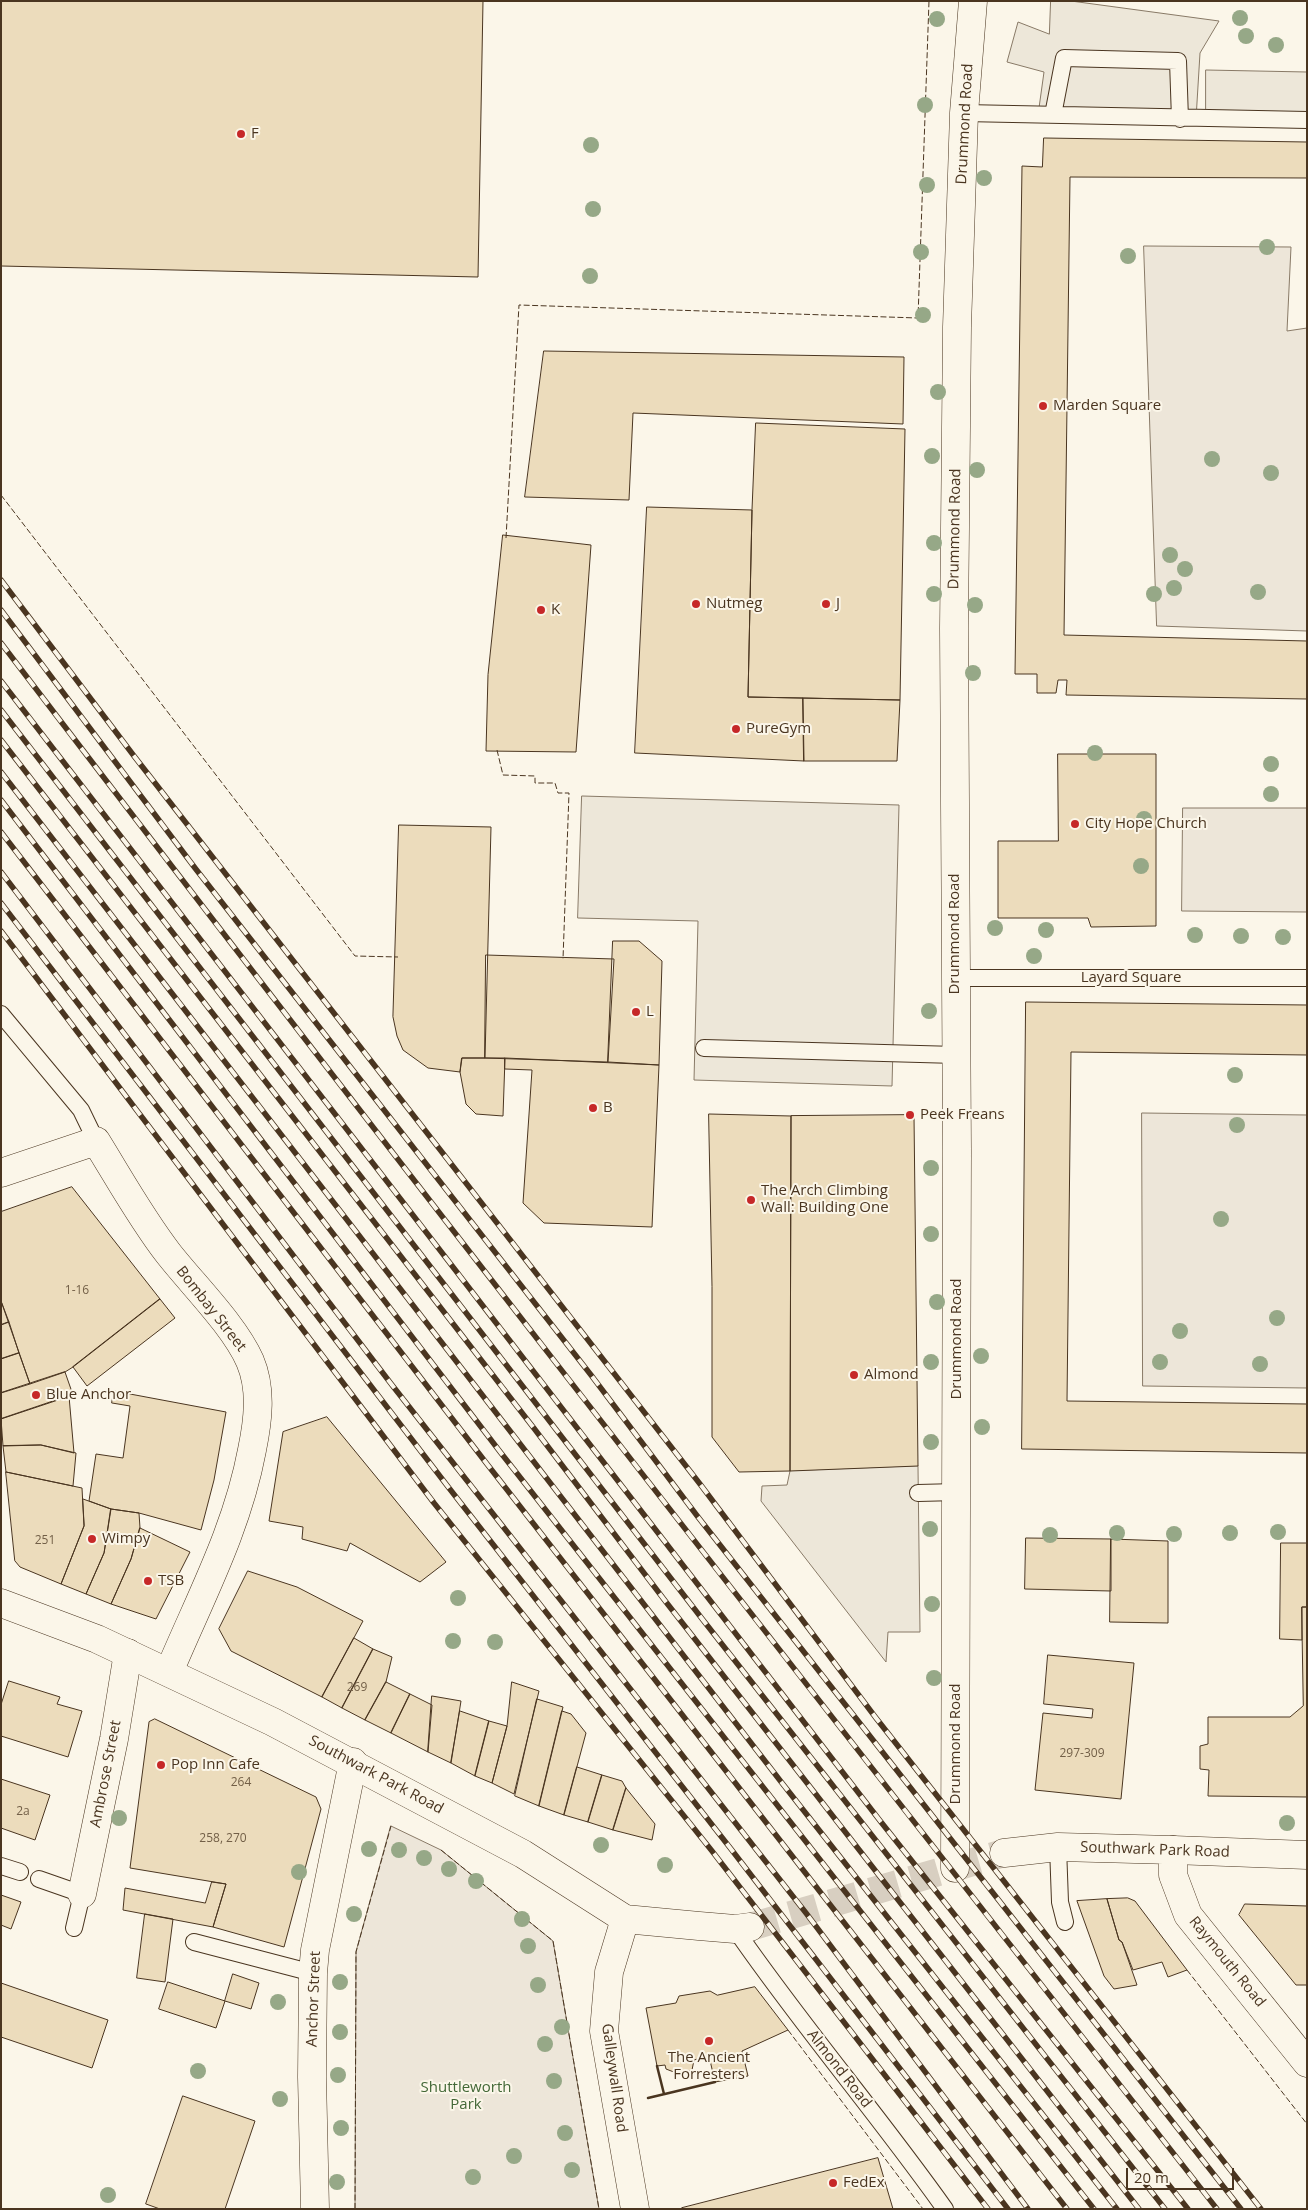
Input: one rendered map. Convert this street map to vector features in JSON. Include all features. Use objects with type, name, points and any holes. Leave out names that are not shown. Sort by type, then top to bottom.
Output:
[{"type":"street","name":"Drummond Road","points":[[955,1868],[957,1492],[954,628],[957,327],[964,113],[973,1]]},
{"type":"street","points":[[1,1173],[96,1141]]},
{"type":"street","name":"Bombay Street","points":[[96,1141],[166,1251],[240,1342],[251,1362],[259,1403],[246,1486],[217,1567],[170,1672]]},
{"type":"street","name":"Southwark Park Road","points":[[1,1603],[170,1672],[353,1762],[523,1854],[625,1919],[742,1928]]},
{"type":"street","name":"Ambrose Street","points":[[82,1894],[114,1739],[128,1654]]},
{"type":"street","name":"Anchor Street","points":[[315,2209],[312,2077],[313,1973],[315,1950],[353,1762]]},
{"type":"street","name":"Southwark Park Road","points":[[1004,1853],[1058,1848],[1307,1855]]},
{"type":"street","name":"Raymouth Road","points":[[1173,1850],[1173,1875],[1188,1915],[1307,2063]]},
{"type":"street","name":"Galleywall Road","points":[[625,1919],[609,1972],[604,2031],[635,2209]]},
{"type":"lane","points":[[1053,115],[1064,58],[1169,60],[1178,61],[1180,119]]},
{"type":"lane","points":[[964,113],[1180,119],[1307,120]]},
{"type":"lane","name":"Layard Square","points":[[955,978],[1307,978]]},
{"type":"lane","points":[[1,1014],[80,1110],[96,1141]]},
{"type":"lane","points":[[704,1048],[956,1055]]},
{"type":"lane","points":[[918,1493],[957,1492]]},
{"type":"lane","points":[[1058,1848],[1060,1902],[1065,1922]]},
{"type":"lane","points":[[1,1866],[20,1872]]},
{"type":"lane","points":[[40,1879],[82,1894],[74,1928]]},
{"type":"lane","name":"Almond Road","points":[[742,1928],[767,1976],[918,2172],[944,2209]]},
{"type":"lane","points":[[194,1942],[313,1973]]},
{"type":"green space","points":[[1144,246],[1291,247],[1287,331],[1307,328],[1307,631],[1157,626]]},
{"type":"green space","points":[[1183,808],[1307,808],[1307,912],[1182,911]]},
{"type":"green space","points":[[1142,1113],[1307,1115],[1307,1388],[1143,1386]]},
{"type":"green space","name":"Shuttleworth Park","points":[[391,1826],[441,1850],[553,1941],[599,2209],[355,2209],[356,1952]]},
{"type":"shaded area","points":[[1051,1],[1071,1],[1219,21],[1200,53],[1196,119],[1038,115],[1044,72],[1007,62],[1018,22],[1049,34]]},
{"type":"shaded area","points":[[1206,70],[1307,72],[1307,120],[1206,119]]},
{"type":"shaded area","points":[[582,796],[899,805],[892,1086],[694,1080],[698,921],[578,918]]},
{"type":"shaded area","points":[[918,1466],[920,1632],[888,1632],[886,1662],[761,1501],[762,1486],[787,1485],[790,1471]]},
{"type":"building","name":"F","points":[[1,1],[483,1],[478,277],[1,266]]},
{"type":"building","name":"Marden Square","points":[[1044,138],[1307,142],[1307,178],[1070,177],[1064,635],[1307,641],[1307,699],[1066,695],[1067,680],[1058,680],[1056,693],[1037,693],[1037,674],[1015,674],[1022,166],[1042,167]]},
{"type":"building","points":[[544,351],[904,357],[903,424],[633,413],[629,500],[525,497]]},
{"type":"building","name":"J","points":[[756,423],[905,429],[900,700],[748,697]]},
{"type":"building","name":"Nutmeg","points":[[647,507],[752,510],[748,697],[803,698],[804,761],[635,753]]},
{"type":"building","name":"K","points":[[503,535],[591,545],[576,752],[486,751],[488,675]]},
{"type":"building","points":[[803,698],[900,700],[897,761],[804,761]]},
{"type":"building","points":[[1058,754],[1156,754],[1156,926],[1091,927],[1088,918],[998,918],[998,841],[1058,841]]},
{"type":"building","points":[[399,825],[491,827],[485,1058],[462,1058],[460,1072],[428,1068],[403,1050],[397,1036],[393,1017]]},
{"type":"building","name":"L","points":[[613,941],[639,941],[662,961],[659,1065],[608,1062]]},
{"type":"building","points":[[486,955],[614,959],[608,1062],[485,1058]]},
{"type":"building","points":[[1026,1002],[1307,1005],[1307,1055],[1071,1052],[1067,1401],[1307,1404],[1307,1453],[1022,1449]]},
{"type":"building","points":[[462,1058],[505,1058],[503,1116],[476,1114],[466,1104],[460,1072]]},
{"type":"building","name":"B","points":[[505,1058],[659,1065],[652,1227],[544,1223],[523,1203],[532,1070],[505,1069]]},
{"type":"building","points":[[709,1114],[791,1116],[790,1471],[739,1472],[712,1437]]},
{"type":"building","name":"Almond","points":[[914,1115],[918,1466],[790,1471],[791,1116]]},
{"type":"building","points":[[72,1187],[160,1299],[73,1367],[65,1372],[30,1384],[1,1301],[1,1212]]},
{"type":"building","points":[[160,1299],[175,1318],[87,1386],[73,1367]]},
{"type":"building","points":[[1,1301],[9,1322],[1,1325]]},
{"type":"building","points":[[9,1322],[19,1353],[1,1359],[1,1325]]},
{"type":"building","points":[[19,1353],[30,1384],[1,1393],[1,1359]]},
{"type":"building","name":"Blue Anchor","points":[[65,1372],[73,1395],[1,1419],[1,1393]]},
{"type":"building","points":[[114,1391],[226,1412],[214,1480],[201,1530],[139,1513],[111,1509],[89,1501],[96,1454],[123,1458],[130,1406],[112,1403]]},
{"type":"building","points":[[69,1396],[74,1453],[41,1445],[3,1446],[1,1419]]},
{"type":"building","points":[[327,1417],[446,1562],[420,1582],[350,1543],[347,1551],[302,1539],[303,1527],[269,1521],[283,1432]]},
{"type":"building","points":[[41,1445],[76,1453],[73,1486],[6,1472],[3,1446]]},
{"type":"building","points":[[6,1472],[82,1488],[84,1526],[61,1584],[20,1567],[15,1561]]},
{"type":"building","name":"Wimpy","points":[[83,1499],[111,1509],[104,1553],[86,1594],[61,1584],[84,1526]]},
{"type":"building","points":[[111,1509],[139,1513],[140,1528],[131,1559],[111,1604],[86,1594],[104,1553]]},
{"type":"building","name":"TSB","points":[[140,1528],[190,1552],[156,1619],[111,1604],[131,1559]]},
{"type":"building","points":[[1026,1538],[1111,1539],[1111,1591],[1025,1589]]},
{"type":"building","points":[[1111,1539],[1168,1541],[1168,1623],[1110,1622]]},
{"type":"building","points":[[1281,1543],[1307,1543],[1307,1607],[1302,1607],[1302,1640],[1280,1639]]},
{"type":"building","points":[[248,1571],[297,1587],[363,1621],[322,1697],[231,1651],[219,1629]]},
{"type":"building","points":[[1302,1607],[1307,1607],[1307,1797],[1208,1796],[1209,1770],[1200,1769],[1200,1746],[1208,1744],[1208,1717],[1290,1717],[1303,1706]]},
{"type":"building","points":[[354,1638],[373,1649],[342,1708],[322,1697]]},
{"type":"building","points":[[373,1649],[392,1657],[386,1682],[365,1720],[342,1708]]},
{"type":"building","points":[[1048,1655],[1134,1663],[1121,1799],[1035,1790],[1043,1713],[1092,1718],[1093,1709],[1044,1704]]},
{"type":"building","points":[[9,1681],[60,1697],[57,1704],[82,1711],[68,1757],[1,1736],[1,1705]]},
{"type":"building","points":[[386,1682],[410,1694],[391,1733],[365,1720]]},
{"type":"building","points":[[512,1682],[539,1691],[514,1794],[492,1783],[507,1726]]},
{"type":"building","points":[[410,1694],[432,1705],[428,1752],[391,1733]]},
{"type":"building","points":[[432,1696],[461,1701],[451,1763],[428,1752]]},
{"type":"building","points":[[537,1699],[563,1707],[539,1806],[515,1796]]},
{"type":"building","points":[[460,1711],[489,1721],[475,1776],[451,1763]]},
{"type":"building","points":[[562,1711],[571,1714],[586,1733],[564,1815],[539,1806]]},
{"type":"building","points":[[155,1719],[316,1797],[321,1809],[284,1947],[213,1927],[226,1884],[130,1868],[149,1722]]},
{"type":"building","points":[[489,1721],[507,1726],[492,1783],[475,1776]]},
{"type":"building","points":[[577,1767],[602,1775],[588,1822],[564,1815]]},
{"type":"building","points":[[602,1775],[622,1781],[626,1788],[613,1830],[588,1822]]},
{"type":"building","points":[[1,1779],[50,1795],[35,1840],[1,1828]]},
{"type":"building","points":[[626,1788],[655,1824],[652,1840],[613,1830]]},
{"type":"building","points":[[212,1882],[226,1884],[213,1927],[123,1910],[125,1888],[205,1903]]},
{"type":"building","points":[[1,1895],[21,1902],[11,1929],[1,1925]]},
{"type":"building","points":[[1128,1898],[1135,1901],[1187,1970],[1168,1977],[1162,1962],[1133,1970],[1122,1942],[1119,1940],[1107,1899]]},
{"type":"building","points":[[1107,1899],[1119,1940],[1122,1942],[1137,1985],[1114,1989],[1104,1976],[1077,1901]]},
{"type":"building","points":[[1245,1904],[1307,1906],[1307,1985],[1296,1985],[1239,1915]]},
{"type":"building","points":[[145,1914],[173,1919],[165,1982],[137,1978]]},
{"type":"building","points":[[233,1974],[259,1983],[251,2009],[225,2001]]},
{"type":"building","points":[[168,1982],[225,2001],[216,2028],[159,2009]]},
{"type":"building","points":[[1,1983],[108,2020],[92,2068],[1,2037]]},
{"type":"building","name":"The Ancient Forresters","points":[[755,1987],[788,2030],[742,2051],[748,2076],[715,2082],[709,2056],[694,2060],[692,2070],[679,2074],[666,2069],[665,2065],[657,2066],[646,2008],[676,2003],[679,1996],[710,1991],[717,1995]]},
{"type":"building","points":[[183,2096],[255,2121],[225,2209],[160,2209],[146,2204]]},
{"type":"building","name":"FedEx","points":[[878,2158],[893,2209],[682,2208]]},
{"type":"tunnel","points":[[750,1927],[1004,1853]]},
{"type":"railway","points":[[1,580],[134,756],[700,1484],[876,1718],[1261,2209]]},
{"type":"railway","points":[[1,610],[195,868],[591,1375],[698,1517],[1241,2209]]},
{"type":"railway","points":[[1,643],[455,1233],[1217,2209]]},
{"type":"railway","points":[[1,681],[881,1822],[1188,2209]]},
{"type":"railway","points":[[1,710],[703,1620],[1165,2209]]},
{"type":"railway","points":[[1,740],[533,1427],[666,1602],[1139,2209]]},
{"type":"railway","points":[[1,772],[782,1783],[1117,2209]]},
{"type":"railway","points":[[1,800],[501,1453],[1094,2209]]},
{"type":"railway","points":[[1,832],[487,1464],[1067,2209]]},
{"type":"railway","points":[[1,872],[392,1385],[806,1913],[1028,2209]]},
{"type":"railway","points":[[1,903],[449,1488],[731,1849],[1008,2209]]},
{"type":"railway","points":[[1,931],[434,1503],[712,1851],[988,2209]]},
{"type":"fence","points":[[506,538],[519,305],[918,318],[929,1]]},
{"type":"fence","points":[[1,495],[355,956],[398,957]]},
{"type":"fence","points":[[497,750],[503,775],[535,776],[535,783],[555,783],[558,793],[569,793],[563,959]]},
{"type":"fence","points":[[355,2209],[356,1952],[391,1826]]},
{"type":"fence","points":[[441,1850],[553,1941],[599,2209]]},
{"type":"fence","points":[[1187,1970],[1307,2124]]},
{"type":"fence","points":[[788,2030],[923,2209]]},
{"type":"wall","points":[[657,2066],[664,2094]]},
{"type":"wall","points":[[648,2098],[715,2082]]},
{"type":"place","name":"F","points":[[241,134]]},
{"type":"place","name":"Marden Square","points":[[1043,406]]},
{"type":"place","name":"Nutmeg","points":[[696,604]]},
{"type":"place","name":"J","points":[[826,604]]},
{"type":"place","name":"K","points":[[541,610]]},
{"type":"place","name":"PureGym","points":[[736,729]]},
{"type":"place","name":"City Hope Church","points":[[1075,824]]},
{"type":"place","name":"L","points":[[636,1012]]},
{"type":"place","name":"B","points":[[593,1108]]},
{"type":"place","name":"Peek Freans","points":[[910,1115]]},
{"type":"place","name":"The Arch Climbing Wall: Building One","points":[[751,1200]]},
{"type":"place","name":"Almond","points":[[854,1375]]},
{"type":"place","name":"Blue Anchor","points":[[36,1395]]},
{"type":"place","name":"Wimpy","points":[[92,1539]]},
{"type":"place","name":"TSB","points":[[148,1581]]},
{"type":"place","name":"Pop Inn Cafe","points":[[161,1765]]},
{"type":"place","name":"The Ancient Forresters","points":[[709,2041]]},
{"type":"place","name":"FedEx","points":[[833,2183]]}]
